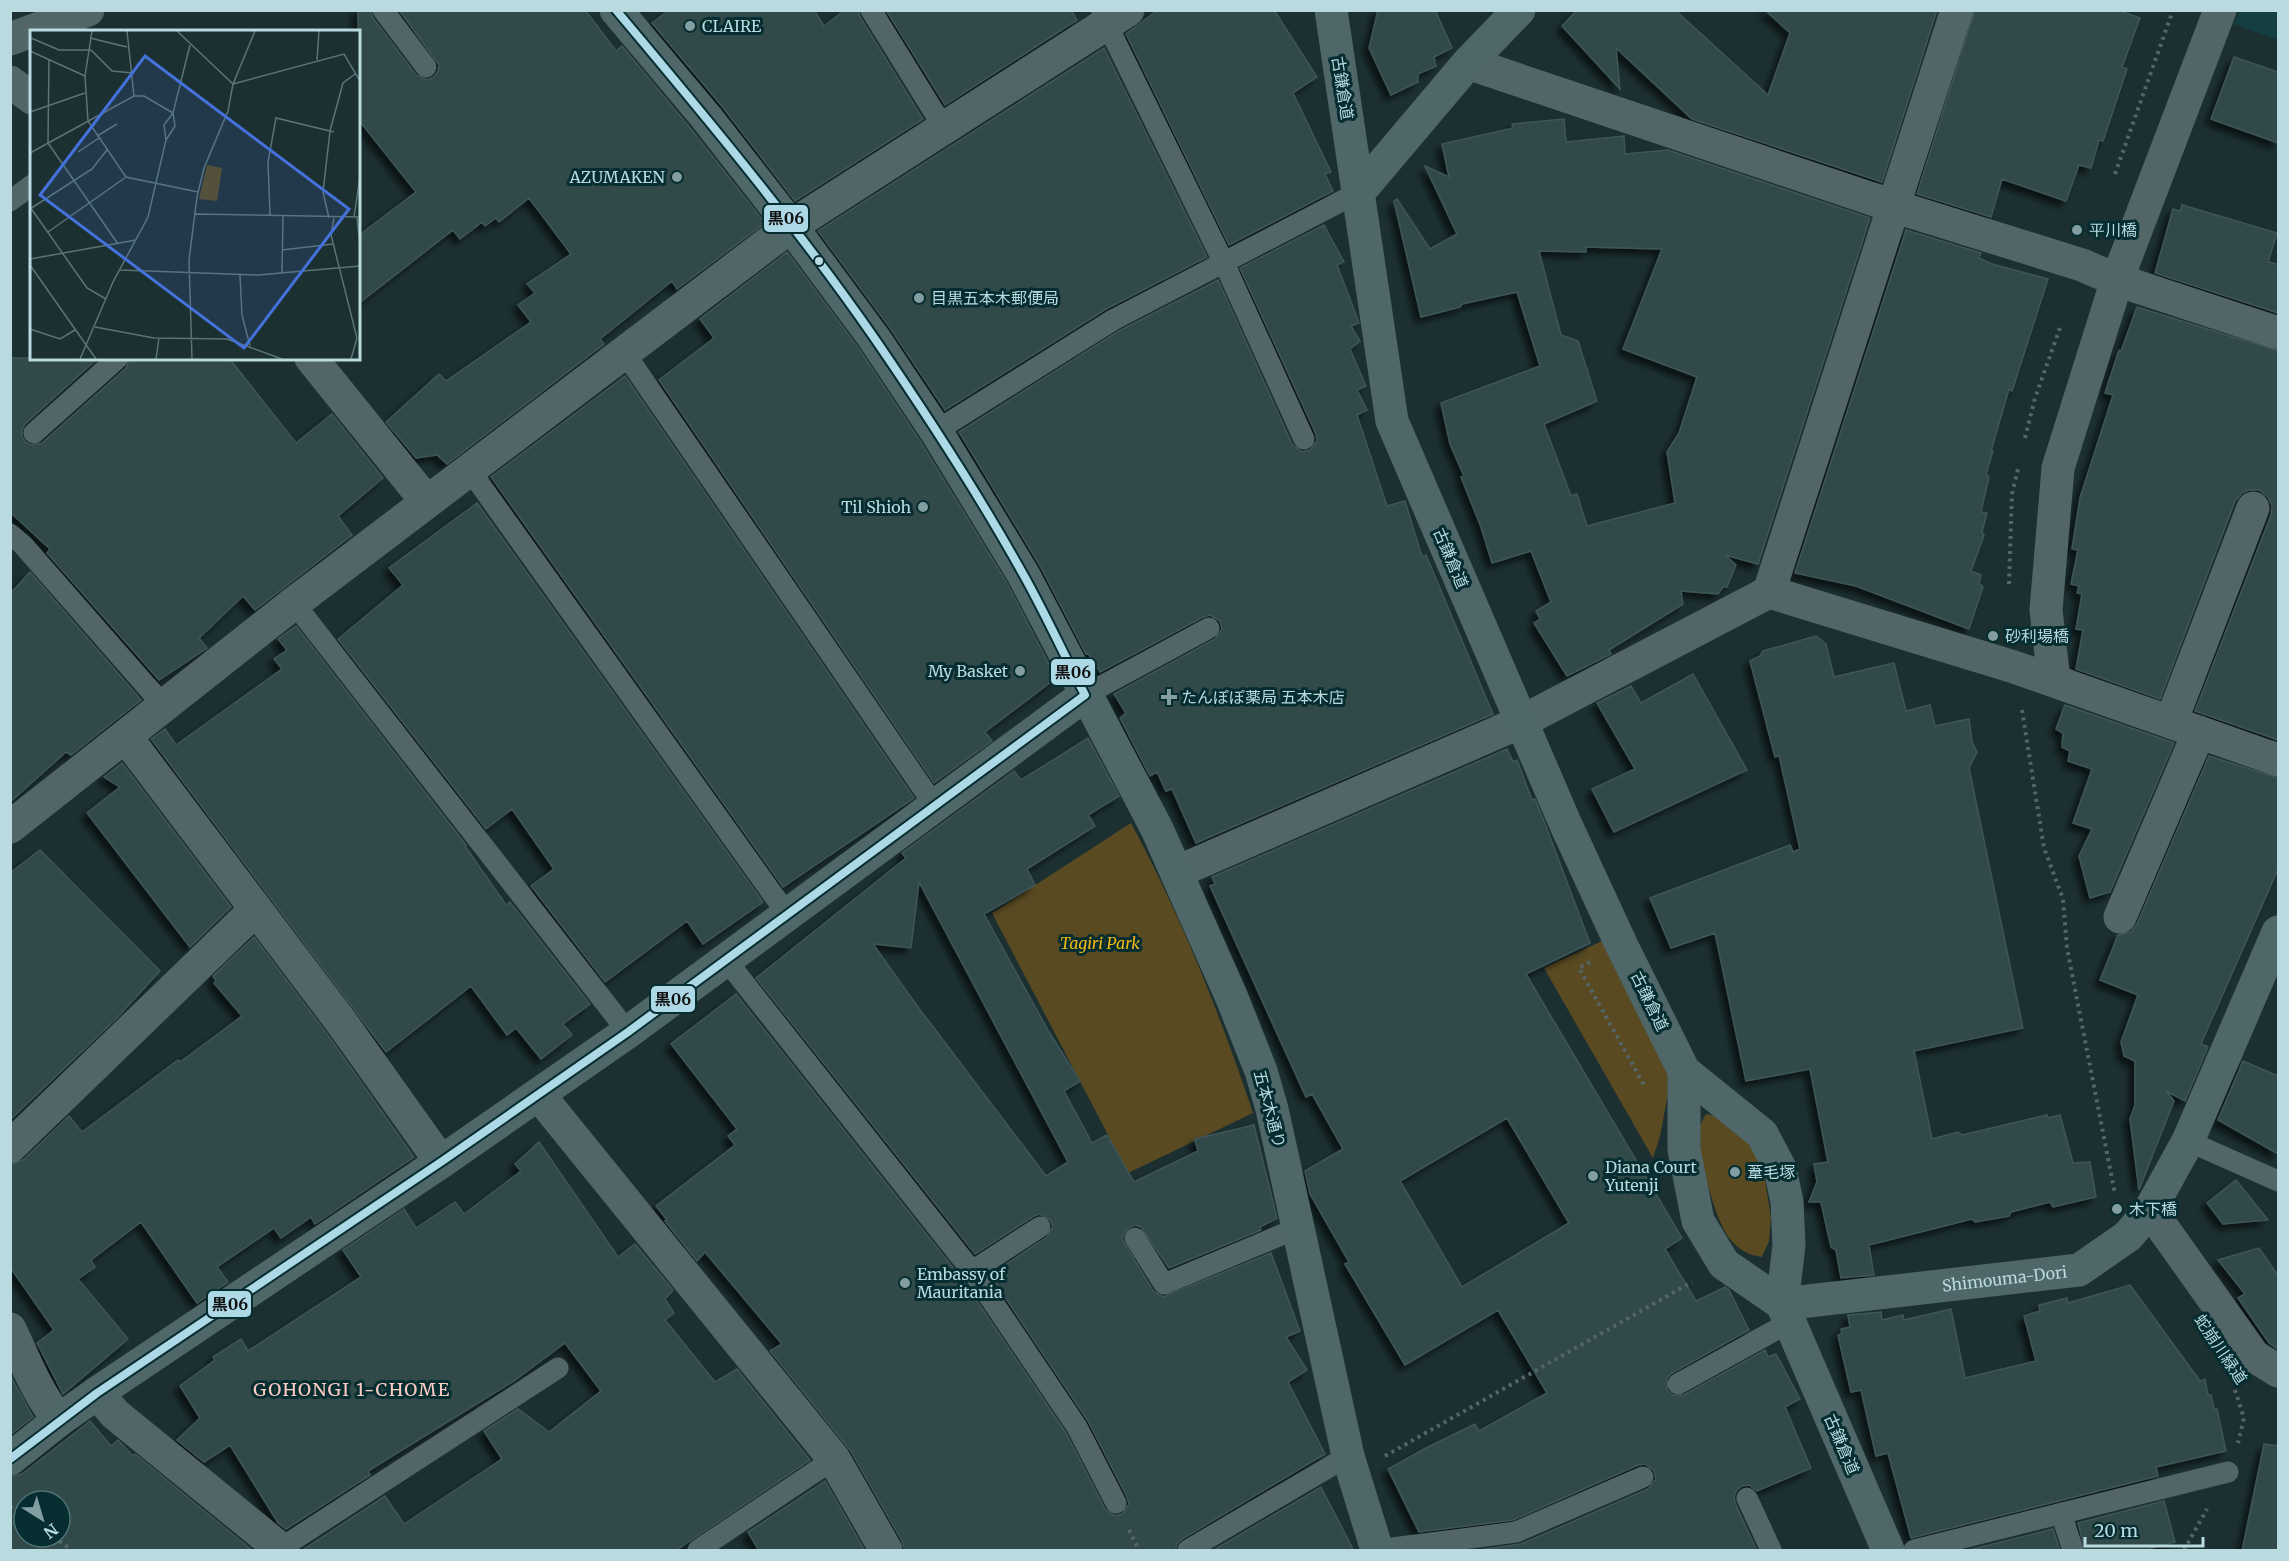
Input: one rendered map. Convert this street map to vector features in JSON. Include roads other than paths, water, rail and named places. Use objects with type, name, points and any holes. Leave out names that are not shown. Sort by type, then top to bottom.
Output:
[{"type":"street","points":[[34,30],[88,10]]},
{"type":"street","name":"五本木通り","points":[[616,10],[791,226],[874,338],[936,431],[1023,574],[1157,829],[1232,998],[1261,1071],[1272,1109],[1351,1465],[1377,1550]]},
{"type":"street","name":"古鎌倉道","points":[[1331,10],[1392,421],[1521,722],[1616,933],[1684,1071],[1762,1134],[1780,1168],[1786,1202],[1789,1245],[1786,1313],[1888,1551]]},
{"type":"street","points":[[1359,192],[1468,63],[1519,10]]},
{"type":"street","points":[[1177,872],[1521,722],[1769,592],[1957,10]]},
{"type":"street","points":[[2054,680],[2046,610],[2058,468],[2117,280],[2220,10]]},
{"type":"street","points":[[13,820],[126,737],[294,603],[791,226],[944,128],[1112,15]]},
{"type":"street","points":[[10,39],[30,32]]},
{"type":"street","points":[[1468,63],[2278,333]]},
{"type":"street","points":[[10,82],[30,97]]},
{"type":"street","points":[[313,360],[427,502]]},
{"type":"street","points":[[2120,917],[2185,727],[2253,508]]},
{"type":"street","points":[[1769,592],[2054,680],[2278,760]]},
{"type":"street","points":[[10,1459],[97,1393],[441,1162],[628,1032],[1085,695]]},
{"type":"street","points":[[126,737],[342,1023],[441,1162]]},
{"type":"street","points":[[10,1147],[256,909]]},
{"type":"street","name":"Shimouma-Dori","points":[[1786,1313],[2079,1270],[2127,1236],[2150,1210],[2188,1141],[2278,932]]},
{"type":"street","name":"古鎌倉道","points":[[1684,1071],[1684,1149],[1698,1221],[1724,1264],[1786,1313]]},
{"type":"street","points":[[539,1095],[834,1459],[886,1551]]},
{"type":"street","points":[[2150,1210],[2254,1356],[2278,1371]]},
{"type":"street","points":[[10,1329],[38,1389],[59,1420]]},
{"type":"street","points":[[97,1393],[115,1414],[281,1549]]},
{"type":"lane","points":[[383,10],[426,67]]},
{"type":"lane","points":[[871,10],[944,128]]},
{"type":"lane","points":[[1112,15],[1304,439]]},
{"type":"lane","points":[[10,201],[30,186]]},
{"type":"lane","points":[[936,431],[1113,320],[1359,192]]},
{"type":"lane","points":[[624,352],[935,806]]},
{"type":"lane","points":[[34,433],[116,360]]},
{"type":"lane","points":[[469,469],[787,914]]},
{"type":"lane","points":[[10,534],[31,554],[164,706]]},
{"type":"lane","points":[[294,603],[628,1032]]},
{"type":"lane","points":[[1085,695],[1209,628]]},
{"type":"lane","points":[[726,960],[972,1271],[1077,1427],[1116,1503]]},
{"type":"lane","points":[[2188,1141],[2278,1181]]},
{"type":"lane","points":[[972,1271],[1040,1227]]},
{"type":"lane","points":[[1136,1238],[1164,1284],[1298,1228]]},
{"type":"lane","points":[[1678,1384],[1786,1313]]},
{"type":"lane","points":[[281,1549],[558,1368]]},
{"type":"lane","points":[[698,1551],[834,1459]]},
{"type":"lane","points":[[1188,1551],[1351,1465]]},
{"type":"lane","points":[[1914,1551],[2228,1472]]},
{"type":"lane","points":[[1377,1550],[1516,1532],[1643,1477]]},
{"type":"lane","points":[[1747,1497],[1771,1551]]},
{"type":"lane","points":[[2061,1513],[2073,1551]]},
{"type":"place","name":"CLAIRE","points":[[690,26]]},
{"type":"place","name":"AZUMAKEN","points":[[677,177]]},
{"type":"place","name":"平川橋","points":[[2077,230]]},
{"type":"place","name":"目黒五本木郵便局","points":[[919,298]]},
{"type":"place","name":"Til Shioh","points":[[923,507]]},
{"type":"place","name":"砂利場橋","points":[[1993,636]]},
{"type":"place","name":"My Basket","points":[[1020,671]]},
{"type":"place","name":"たんぽぽ薬局 五本木店","points":[[1169,697]]},
{"type":"place","name":"葦毛塚","points":[[1735,1172]]},
{"type":"place","name":"Diana Court Yutenji","points":[[1593,1176]]},
{"type":"place","name":"木下橋","points":[[2117,1209]]},
{"type":"place","name":"Embassy of Mauritania","points":[[905,1283]]},
{"type":"district","name":"GOHONGI 1-CHOME","points":[[352,1390]]},
{"type":"park label","name":"Tagiri Park","points":[[1100,943]]}]
